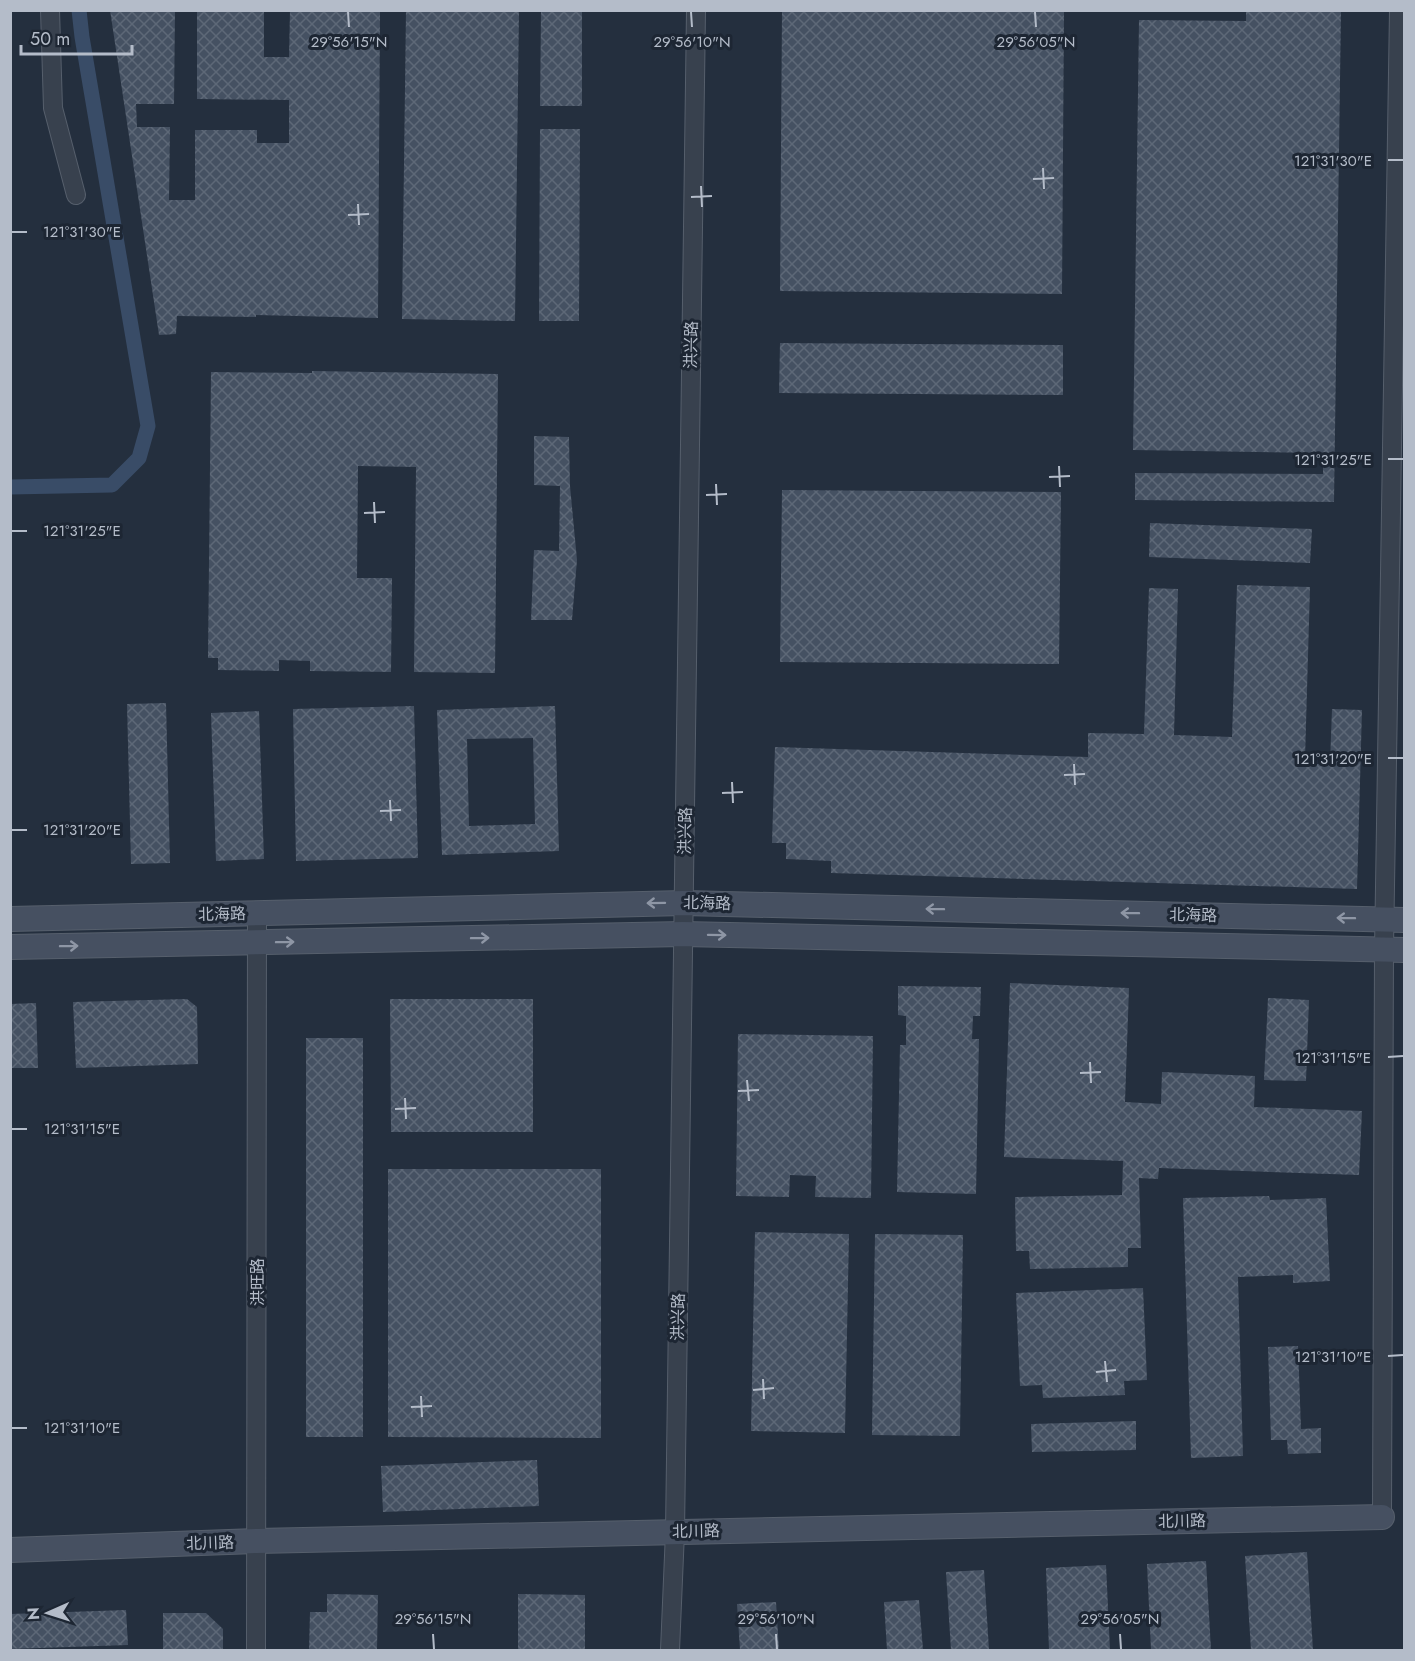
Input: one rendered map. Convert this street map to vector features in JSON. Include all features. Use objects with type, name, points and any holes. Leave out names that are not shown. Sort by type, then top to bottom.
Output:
[{"type":"street","points":[[50,10],[53,108],[76,195]]},
{"type":"street","name":"洪兴路","points":[[670,1650],[675,1532],[696,10]]},
{"type":"street","points":[[1382,1517],[1394,949],[1399,10]]},
{"type":"street","name":"北海路","points":[[10,919],[684,903],[1394,920]]},
{"type":"street","name":"洪旺路","points":[[256,1650],[257,913]]},
{"type":"street","name":"北海路","points":[[10,947],[683,934],[1394,949]]},
{"type":"street","name":"北川路","points":[[10,1550],[257,1541],[1382,1517]]},
{"type":"building","points":[[110,10],[175,10],[174,104],[136,104],[137,127],[170,127],[169,200],[195,200],[195,130],[257,130],[257,143],[289,143],[289,100],[197,99],[197,10],[264,10],[264,57],[289,57],[290,10],[380,10],[378,318],[177,316],[176,334],[159,335]]},
{"type":"building","points":[[406,10],[519,10],[515,321],[402,319]]},
{"type":"building","points":[[541,10],[582,10],[582,106],[540,106]]},
{"type":"building","points":[[782,10],[1064,10],[1062,294],[780,291]]},
{"type":"building","points":[[1246,10],[1341,10],[1334,502],[1135,500],[1135,473],[1323,474],[1323,453],[1133,450],[1139,20],[1246,21]]},
{"type":"building","points":[[540,129],[580,129],[579,321],[539,321]]},
{"type":"building","points":[[780,343],[1063,345],[1063,395],[779,393]]},
{"type":"building","points":[[312,371],[498,374],[495,673],[414,672],[416,467],[358,466],[357,578],[392,578],[391,672],[310,671],[310,661],[279,660],[279,671],[218,670],[218,658],[208,658],[211,372],[312,373]]},
{"type":"building","points":[[534,436],[569,437],[570,486],[577,560],[572,620],[531,620],[534,550],[559,551],[560,486],[534,485]]},
{"type":"building","points":[[782,490],[1061,492],[1059,664],[780,662]]},
{"type":"building","points":[[1150,523],[1312,529],[1310,563],[1149,557]]},
{"type":"building","points":[[1237,585],[1310,587],[1305,759],[1313,764],[1330,764],[1332,709],[1362,710],[1357,889],[831,873],[831,861],[786,859],[786,843],[772,843],[775,747],[1088,757],[1088,733],[1144,734],[1149,588],[1178,589],[1174,735],[1232,737]]},
{"type":"building","points":[[166,703],[170,863],[131,864],[127,704]]},
{"type":"building","points":[[414,706],[418,858],[296,861],[293,709]]},
{"type":"building","points":[[555,706],[559,851],[442,855],[437,710]],"holes":[[[533,738],[535,824],[469,826],[467,739]]]},
{"type":"building","points":[[259,711],[264,859],[216,861],[211,713]]},
{"type":"building","points":[[1010,983],[1129,988],[1125,1102],[1161,1104],[1162,1072],[1255,1076],[1254,1107],[1362,1111],[1359,1175],[1159,1168],[1158,1179],[1139,1178],[1141,1248],[1128,1248],[1128,1267],[1030,1269],[1029,1251],[1016,1251],[1015,1197],[1122,1195],[1123,1161],[1004,1157]]},
{"type":"building","points":[[898,986],[981,987],[980,1016],[973,1016],[972,1039],[979,1039],[976,1194],[897,1192],[900,1045],[906,1045],[906,1016],[898,1015]]},
{"type":"building","points":[[1268,998],[1309,1000],[1306,1081],[1264,1080]]},
{"type":"building","points":[[187,999],[197,1007],[198,1064],[76,1068],[73,1002]]},
{"type":"building","points":[[390,999],[533,999],[533,1132],[391,1132]]},
{"type":"building","points":[[36,1003],[38,1068],[10,1068],[10,1004]]},
{"type":"building","points":[[738,1034],[873,1036],[871,1198],[815,1197],[816,1176],[790,1175],[789,1197],[736,1196]]},
{"type":"building","points":[[306,1038],[363,1038],[363,1437],[306,1437]]},
{"type":"building","points":[[388,1169],[601,1169],[601,1438],[388,1437]]},
{"type":"building","points":[[1269,1196],[1270,1200],[1326,1198],[1330,1281],[1293,1283],[1293,1275],[1238,1277],[1243,1456],[1191,1458],[1183,1198]]},
{"type":"building","points":[[755,1232],[849,1234],[845,1433],[751,1431]]},
{"type":"building","points":[[875,1234],[963,1235],[960,1436],[872,1435]]},
{"type":"building","points":[[1143,1288],[1147,1380],[1124,1381],[1125,1395],[1043,1398],[1042,1385],[1020,1386],[1016,1293]]},
{"type":"building","points":[[1298,1346],[1301,1429],[1321,1428],[1321,1453],[1288,1454],[1287,1440],[1271,1440],[1268,1347]]},
{"type":"building","points":[[1136,1421],[1136,1450],[1032,1452],[1031,1424]]},
{"type":"building","points":[[537,1460],[539,1506],[383,1512],[381,1466]]},
{"type":"building","points":[[1307,1552],[1313,1650],[1251,1650],[1245,1556]]},
{"type":"building","points":[[1206,1561],[1211,1650],[1151,1650],[1147,1564]]},
{"type":"building","points":[[1106,1565],[1110,1650],[1049,1650],[1046,1568]]},
{"type":"building","points":[[984,1570],[989,1650],[951,1650],[946,1572]]},
{"type":"building","points":[[327,1594],[378,1595],[377,1650],[309,1650],[310,1612],[327,1612]]},
{"type":"building","points":[[518,1594],[585,1595],[585,1650],[518,1650]]},
{"type":"building","points":[[919,1600],[923,1650],[887,1650],[884,1602]]},
{"type":"building","points":[[776,1602],[779,1650],[740,1650],[737,1604]]},
{"type":"building","points":[[126,1610],[128,1645],[10,1649],[10,1614]]},
{"type":"building","points":[[163,1613],[206,1613],[223,1629],[223,1650],[163,1650]]},
{"type":"waterway","points":[[10,487],[112,485],[139,458],[148,426],[79,10]]}]
